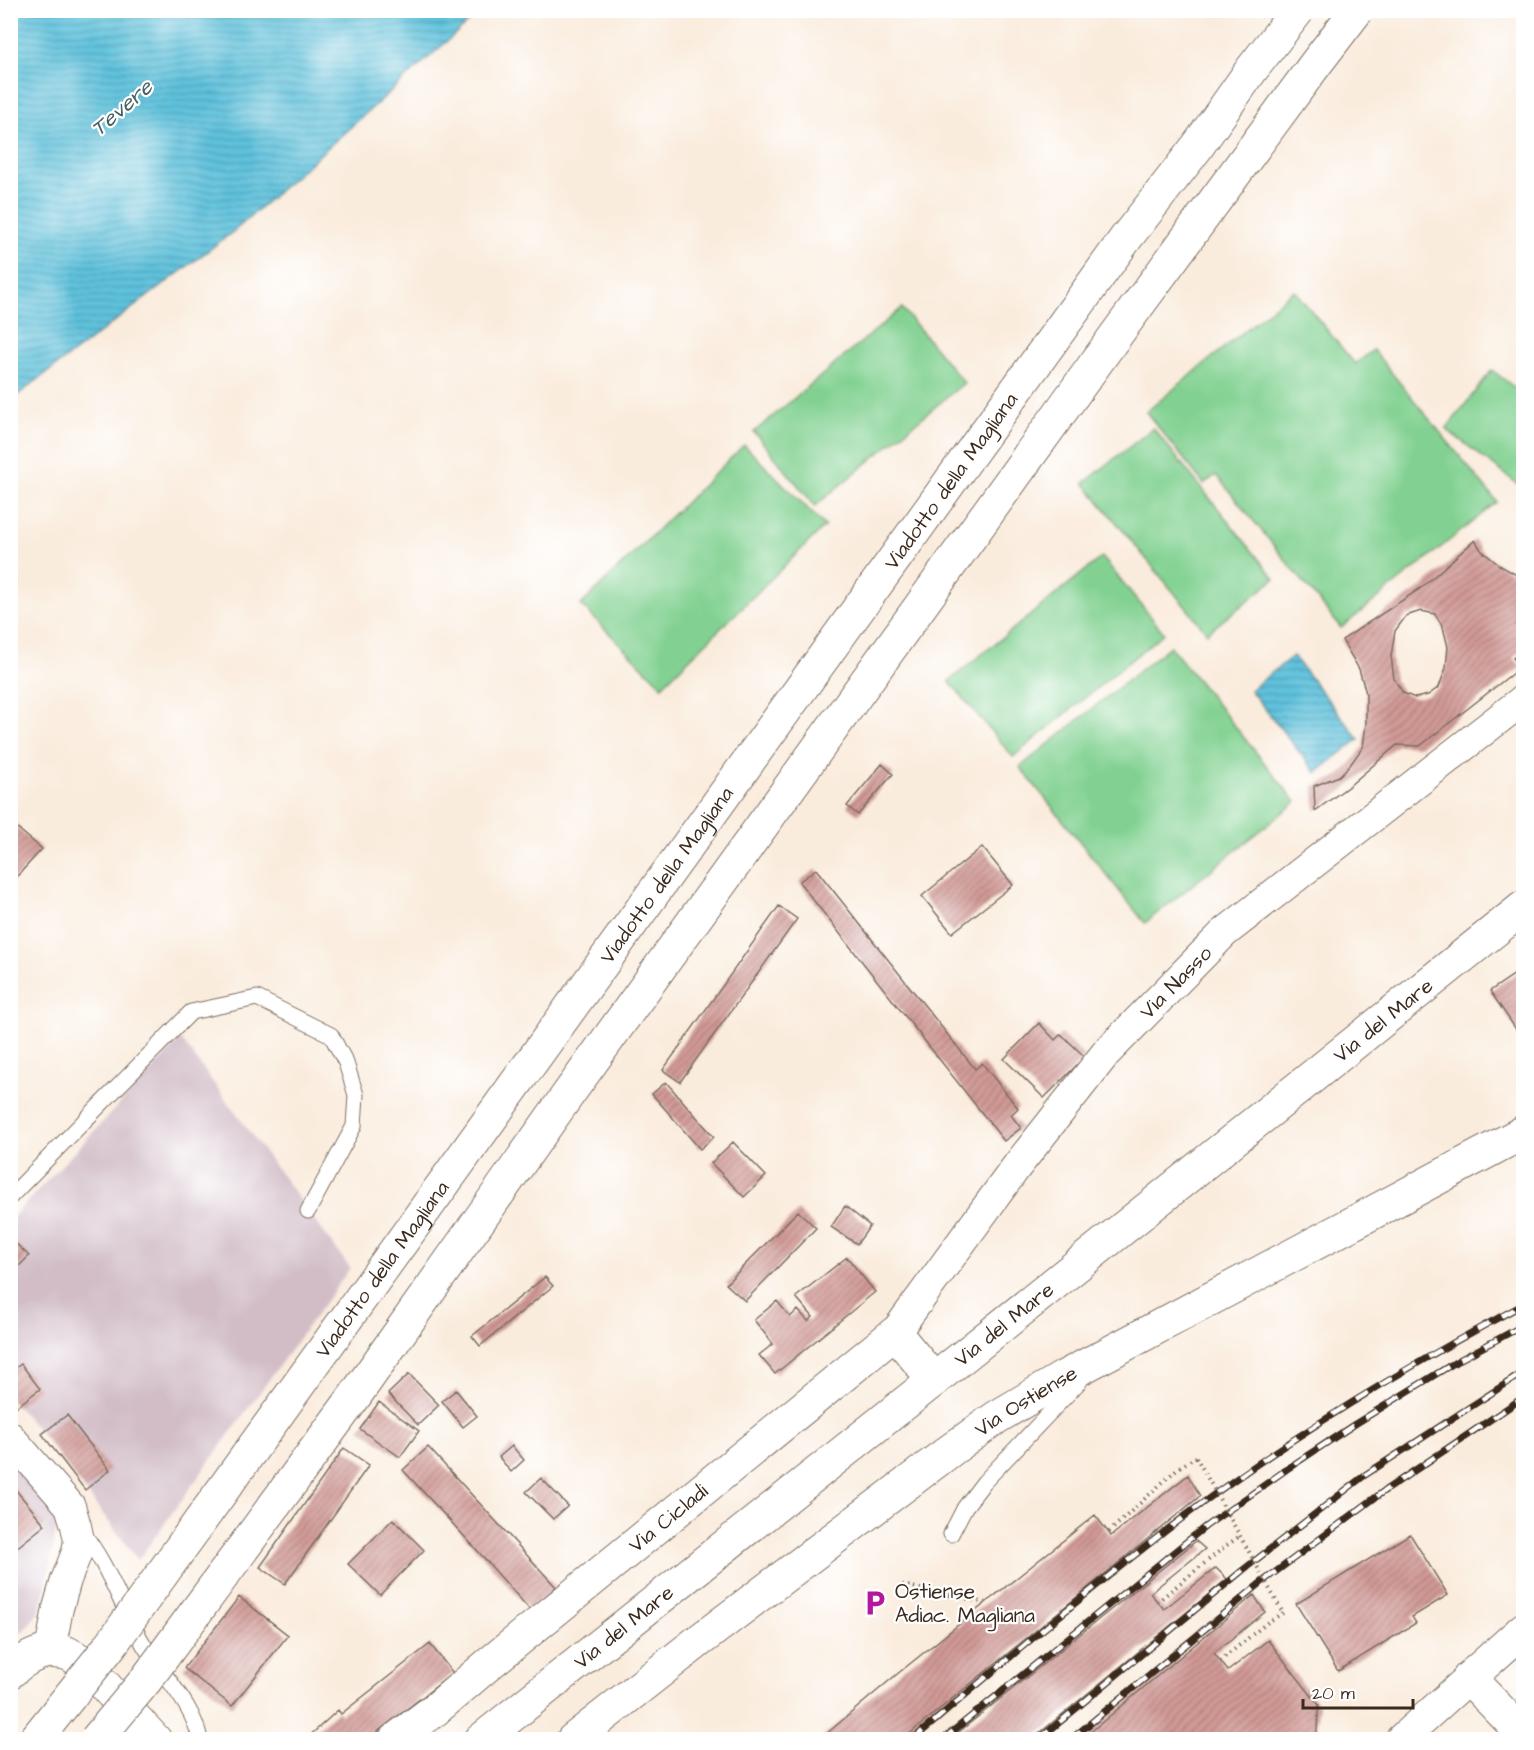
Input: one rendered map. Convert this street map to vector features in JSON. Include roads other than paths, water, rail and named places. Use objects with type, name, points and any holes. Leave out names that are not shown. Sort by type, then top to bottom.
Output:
[{"type":"main road","name":"Viadotto della Magliana","points":[[34,1740],[130,1618],[1126,238],[1197,147],[1298,10]]},
{"type":"main road","points":[[96,1740],[145,1681],[352,1400],[567,1096],[1116,335],[1357,10]]},
{"type":"main road","name":"Via del Mare","points":[[481,1740],[1524,907]]},
{"type":"main road","name":"Via Ostiense","points":[[573,1740],[705,1636],[988,1424],[1025,1399],[1524,1132]]},
{"type":"main road","points":[[896,1333],[934,1380]]},
{"type":"main road","name":"Via Cicladi","points":[[395,1740],[896,1333]]},
{"type":"main road","points":[[1524,1629],[1468,1678],[1524,1735]]},
{"type":"main road","points":[[10,1672],[19,1664],[40,1653],[50,1651],[67,1653],[83,1662],[155,1740]]},
{"type":"street","name":"Via Nasso","points":[[896,1333],[1017,1166],[1106,1053],[1224,933],[1524,699]]},
{"type":"street","points":[[10,1437],[69,1506],[79,1540],[58,1608],[50,1651]]},
{"type":"street","points":[[1400,1740],[1468,1678]]},
{"type":"lane","points":[[10,1197],[191,1012],[257,998],[331,1035],[346,1063],[356,1095],[354,1126],[308,1211]]},
{"type":"lane","points":[[951,1534],[965,1507],[984,1482],[1105,1355]]},
{"type":"lane","points":[[76,1526],[100,1557],[145,1647],[192,1715],[200,1740]]},
{"type":"water","name":"Tevere","points":[[11,10],[481,11],[234,231],[11,400]]},
{"type":"water","points":[[1293,656],[1359,739],[1316,773],[1250,690]]},
{"type":"railway","points":[[912,1740],[1084,1596],[1229,1484],[1352,1402],[1524,1304]]},
{"type":"railway","points":[[942,1740],[1206,1526],[1355,1424],[1459,1360],[1524,1325]]},
{"type":"railway","points":[[1038,1740],[1243,1570],[1365,1475],[1524,1372]]},
{"type":"railway","points":[[1070,1740],[1262,1582],[1384,1491],[1524,1397]]},
{"type":"place","name":"Ostiense Adiac. Magliana","points":[[875,1603]]}]
